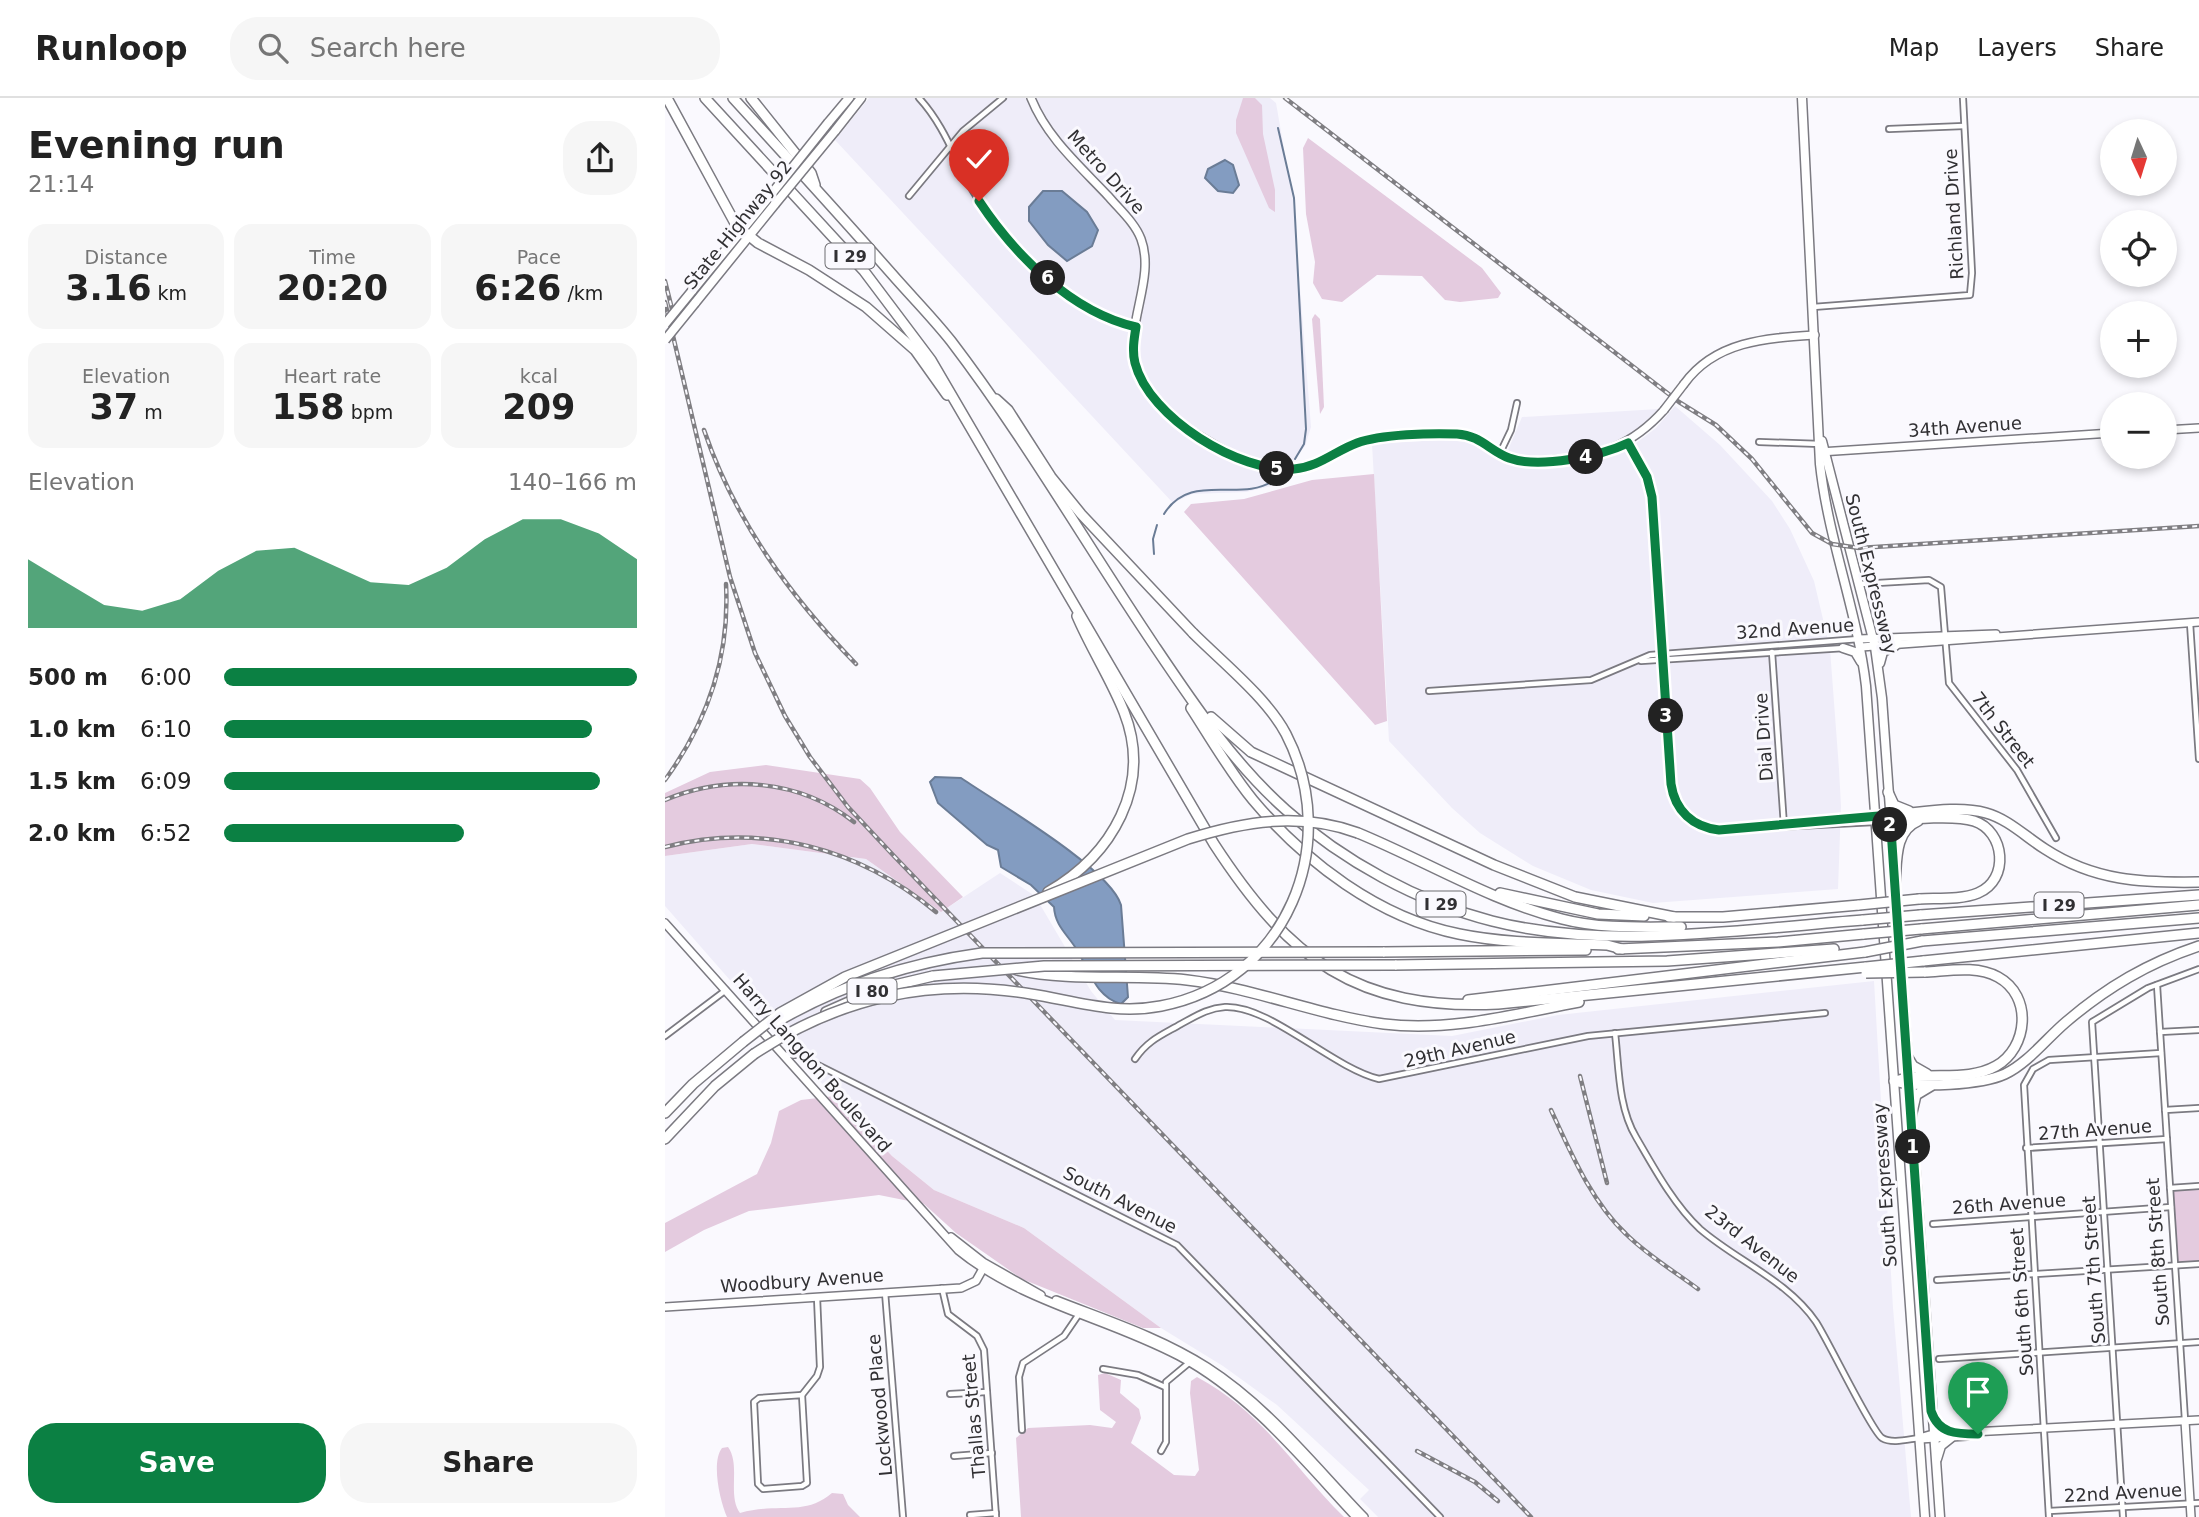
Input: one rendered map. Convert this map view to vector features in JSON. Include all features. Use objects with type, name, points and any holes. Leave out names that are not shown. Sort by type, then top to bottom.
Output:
[{"type":"highway","points":[[667,98],[746,233],[839,288],[883,320],[915,350],[974,429]]},
{"type":"highway","name":"I 29","points":[[705,98],[864,271],[931,360],[974,429],[1215,844],[1251,899],[1295,946],[1325,967],[1380,993],[1429,1004],[1472,1006],[1839,970],[1866,970],[1923,961],[2199,933]]},
{"type":"highway","name":"I 29","points":[[733,98],[816,187],[949,339],[1178,680],[1231,753],[1287,811],[1353,860],[1440,904],[1503,923],[1541,930],[1605,936],[1787,926],[2199,895]]},
{"type":"highway","points":[[751,98],[811,173],[816,187]]},
{"type":"highway","points":[[815,1017],[894,995],[968,988],[1034,995],[1100,1009],[1150,1008],[1206,991],[1234,975],[1253,958],[1283,920],[1306,864],[1311,826],[1305,789],[1284,731],[1269,710],[1081,514],[1051,477],[1008,410],[984,388]]},
{"type":"highway","points":[[1034,900],[1069,879],[1094,858],[1118,824],[1130,794],[1134,760],[1128,725],[1078,618],[1069,591]]},
{"type":"highway","points":[[1161,655],[1208,735],[1254,801],[1314,859],[1344,883],[1385,909],[1458,934],[1509,941],[1607,945],[1622,949]]},
{"type":"highway","points":[[1178,680],[1214,721],[1251,752],[1371,810],[1500,868],[1575,897],[1674,917]]},
{"type":"highway","points":[[1472,884],[1524,900],[1598,914],[1723,917],[1977,893],[1994,879],[2000,862],[1996,840],[1980,824],[1969,820],[1924,816],[1896,807],[1888,792]]},
{"type":"highway","points":[[1876,818],[1966,811],[1994,816],[2070,863],[2109,878],[2141,883],[2199,882]]},
{"type":"highway","points":[[1895,884],[1901,838],[1907,828],[1924,816]]},
{"type":"highway","points":[[665,1113],[693,1084],[780,1013],[845,977],[1188,839],[1247,822],[1300,820],[1358,833],[1522,908],[1565,920],[1610,926],[1787,926]]},
{"type":"highway","points":[[743,1042],[841,990],[875,976],[944,958],[1023,951],[1383,953],[1622,949],[1778,942],[2199,905]]},
{"type":"highway","points":[[1380,993],[1430,999],[1477,999],[1922,942],[2199,918]]},
{"type":"highway","points":[[1894,1081],[1993,1078],[2010,1072],[2086,1005],[2124,978],[2158,960],[2199,946]]},
{"type":"highway","points":[[1008,968],[1667,961],[1865,949]]},
{"type":"highway","points":[[1008,968],[1031,973],[1187,980],[1384,1024],[1423,1026],[1462,1024],[1649,990]]},
{"type":"highway","name":"I 80","points":[[665,1139],[715,1086],[754,1054],[815,1017],[853,999],[905,982],[1008,968]]},
{"type":"highway","points":[[1866,970],[1965,970],[1999,977],[2010,986],[2022,1010],[2017,1042],[2002,1062],[1985,1071],[1945,1079],[1919,1091],[1913,1102],[1911,1117]]},
{"type":"highway","points":[[1907,1056],[1919,1071],[1945,1079]]},
{"type":"main road","name":"State Highway 92","points":[[665,340],[746,233],[769,197],[849,98]]},
{"type":"main road","name":"State Highway 92","points":[[665,324],[692,291],[775,204],[861,98]]},
{"type":"main road","name":"Metro Drive","points":[[1031,98],[1042,121],[1057,141],[1128,218],[1141,239],[1144,260],[1136,327],[1135,364],[1153,398],[1178,423],[1232,456],[1268,468],[1299,468],[1324,461],[1356,443],[1372,439],[1465,435],[1482,440],[1500,453],[1523,461],[1581,458],[1628,443]]},
{"type":"main road","name":"South Expressway","points":[[1802,98],[1813,307],[1829,517],[1860,643],[1864,671],[1925,1517]]},
{"type":"main road","points":[[1628,443],[1664,410],[1684,384],[1709,360],[1735,346],[1766,339],[1815,335]]},
{"type":"main road","points":[[2177,429],[2199,428]]},
{"type":"main road","name":"34th Avenue","points":[[1822,446],[2100,434]]},
{"type":"main road","name":"South Expressway","points":[[1822,446],[1860,584],[1879,677],[1940,1517]]},
{"type":"main road","name":"32nd Avenue","points":[[1860,643],[2199,622]]},
{"type":"main road","name":"32nd Avenue","points":[[1874,643],[1895,646],[1944,638]]},
{"type":"main road","points":[[1879,677],[1882,655],[1895,646]]},
{"type":"main road","points":[[1843,648],[1857,654],[1864,671]]},
{"type":"main road","name":"Harry Langdon Boulevard","points":[[665,923],[934,1224],[971,1260],[1079,1312]]},
{"type":"main road","name":"Harry Langdon Boulevard","points":[[934,1224],[992,1275],[1191,1360],[1233,1385],[1261,1408],[1364,1517]]},
{"type":"main road","points":[[971,1260],[976,1277]]},
{"type":"main road","points":[[976,1277],[983,1266]]},
{"type":"main road","name":"Woodbury Avenue","points":[[665,1307],[964,1287],[976,1277],[992,1275]]},
{"type":"main road","name":"Harry Langdon Boulevard","points":[[1191,1360],[1255,1411],[1356,1517]]},
{"type":"main road","points":[[1931,1411],[1940,1428],[1953,1436],[1939,1450],[1935,1469]]},
{"type":"main road","name":"23rd Avenue","points":[[1919,1438],[2199,1420]]},
{"type":"main road","name":"South 8th Street","points":[[2185,1421],[2195,1503],[2191,1517]]},
{"type":"street","points":[[919,98],[951,145],[986,212],[1028,261],[1093,310],[1136,327]]},
{"type":"street","points":[[909,197],[951,145],[977,118],[1003,98]]},
{"type":"street","name":"Richland Drive","points":[[1813,307],[1970,295],[1972,273],[1963,98]]},
{"type":"street","points":[[1889,129],[1964,125]]},
{"type":"street","points":[[1500,453],[1511,430],[1517,403]]},
{"type":"street","points":[[1759,442],[1822,446]]},
{"type":"street","points":[[1628,443],[1644,471],[1651,491],[1671,788],[1675,801],[1686,816],[1702,826],[1717,830],[1784,826],[1800,828],[1876,818]]},
{"type":"street","name":"7th Street","points":[[1860,584],[1935,582],[1943,594],[1944,638],[1951,687],[2017,770],[2056,838]]},
{"type":"street","points":[[2190,622],[2199,759]]},
{"type":"street","name":"32nd Avenue","points":[[1636,661],[1843,648],[1860,643]]},
{"type":"street","name":"32nd Avenue","points":[[1429,691],[1591,680],[1636,661],[1662,654],[1860,643]]},
{"type":"street","name":"Dial Drive","points":[[1772,646],[1784,826]]},
{"type":"street","points":[[2157,985],[2199,969]]},
{"type":"street","name":"South 7th Street","points":[[2123,1517],[2092,1022],[2157,985]]},
{"type":"street","name":"South 8th Street","points":[[2157,985],[2185,1421]]},
{"type":"street","points":[[665,1037],[726,989]]},
{"type":"street","name":"29th Avenue","points":[[1135,1059],[1144,1045],[1158,1035],[1206,1010],[1227,1007],[1250,1010],[1357,1073],[1379,1079],[1588,1035],[1825,1013]]},
{"type":"street","points":[[2160,1032],[2199,1030]]},
{"type":"street","name":"23rd Avenue","points":[[1615,1033],[1627,1115],[1634,1133],[1662,1180],[1699,1228],[1797,1298],[1839,1360],[1882,1438],[1895,1441],[1919,1438]]},
{"type":"street","points":[[2094,1058],[2161,1053]]},
{"type":"street","name":"South Avenue","points":[[785,1055],[798,1055],[1177,1245],[1440,1517]]},
{"type":"street","name":"South 6th Street","points":[[2049,1514],[2024,1085],[2033,1069],[2042,1063],[2094,1058]]},
{"type":"street","name":"27th Avenue","points":[[2165,1110],[2199,1108]]},
{"type":"street","name":"27th Avenue","points":[[2026,1148],[2167,1139]]},
{"type":"street","points":[[2170,1188],[2199,1186]]},
{"type":"street","name":"26th Avenue","points":[[1934,1224],[2171,1207]]},
{"type":"street","points":[[1937,1280],[2199,1264]]},
{"type":"street","name":"Thallas Street","points":[[942,1287],[947,1314],[982,1344],[996,1515]]},
{"type":"street","name":"Lockwood Place","points":[[885,1291],[903,1517]]},
{"type":"street","points":[[802,1395],[759,1398],[754,1402],[758,1484],[763,1489],[802,1486],[807,1483],[802,1395],[817,1376],[820,1367],[817,1296]]},
{"type":"street","points":[[1022,1430],[1019,1377],[1023,1363],[1065,1336],[1079,1312]]},
{"type":"street","points":[[1939,1359],[2199,1342]]},
{"type":"street","points":[[1161,1451],[1166,1442],[1165,1387],[1191,1360]]},
{"type":"street","points":[[1103,1369],[1138,1375],[1165,1387]]},
{"type":"street","points":[[950,1394],[987,1392]]},
{"type":"street","points":[[954,1456],[992,1453]]},
{"type":"street","name":"22nd Avenue","points":[[2049,1514],[2195,1503]]},
{"type":"street","points":[[970,1515],[996,1515]]},
{"type":"shaded area","points":[[869,98],[1270,98],[1276,103],[1293,200],[1311,427],[1305,446],[1278,480],[1271,486],[1246,492],[1192,494],[1173,503],[835,140]]},
{"type":"shaded area","points":[[1243,98],[1255,98],[1262,105],[1263,134],[1275,190],[1275,212],[1269,208],[1236,133],[1236,120]]},
{"type":"shaded area","points":[[1308,138],[1482,268],[1501,293],[1498,298],[1460,302],[1445,300],[1422,276],[1377,275],[1342,302],[1322,299],[1313,283],[1315,262],[1306,214],[1303,148]]},
{"type":"shaded area","points":[[1315,314],[1320,319],[1324,407],[1320,414],[1312,319]]},
{"type":"shaded area","points":[[1675,406],[1720,445],[1772,501],[1790,529],[1814,581],[1830,649],[1841,806],[1838,889],[1653,903],[1591,890],[1533,866],[1480,833],[1452,808],[1389,741],[1372,444],[1456,439],[1475,443],[1502,460],[1518,466],[1582,463],[1606,458],[1631,447],[1656,428]]},
{"type":"shaded area","points":[[1659,409],[1626,439],[1611,446],[1581,454],[1528,457],[1517,457],[1508,450],[1522,417]]},
{"type":"shaded area","points":[[1374,474],[1387,721],[1375,725],[1184,512],[1191,504],[1244,499],[1312,480]]},
{"type":"shaded area","points":[[766,765],[860,779],[870,788],[900,832],[963,897],[941,912],[866,859],[752,844],[665,856],[665,793],[710,772]]},
{"type":"shaded area","points":[[752,844],[866,859],[941,912],[1000,873],[1035,896],[1091,991],[1115,1020],[1452,1036],[1558,1015],[1874,981],[1893,1308],[1911,1517],[1378,1517],[1360,1499],[1369,1490],[1277,1405],[1223,1366],[1161,1328],[1024,1228],[934,1190],[892,1156],[808,1069],[665,906],[665,856]]},
{"type":"shaded area","points":[[835,1096],[892,1156],[934,1190],[1024,1228],[1161,1328],[1143,1328],[1022,1279],[956,1233],[924,1204],[879,1195],[749,1211],[704,1230],[665,1252],[665,1223],[757,1174],[771,1143],[779,1111],[801,1100]]},
{"type":"shaded area","points":[[2199,1186],[2199,1264],[2175,1266],[2170,1188]]},
{"type":"shaded area","points":[[1105,1373],[1121,1380],[1120,1393],[1139,1409],[1141,1418],[1131,1443],[1174,1475],[1195,1476],[1199,1470],[1190,1393],[1191,1381],[1197,1377],[1220,1391],[1260,1424],[1344,1517],[1021,1517],[1016,1438],[1028,1428],[1090,1425],[1112,1428],[1116,1422],[1100,1410],[1098,1375]]},
{"type":"shaded area","points":[[728,1447],[734,1462],[734,1498],[740,1513],[811,1505],[832,1493],[843,1494],[848,1505],[860,1517],[727,1517],[719,1492],[717,1463],[722,1448]]},
{"type":"water","points":[[1225,160],[1233,165],[1239,185],[1233,193],[1218,191],[1205,178],[1208,169]]},
{"type":"water","points":[[1043,191],[1062,191],[1087,212],[1098,230],[1092,246],[1067,261],[1048,245],[1029,221],[1029,207]]},
{"type":"water","points":[[935,777],[961,778],[1075,855],[1112,890],[1121,905],[1128,997],[1121,1004],[1105,995],[1094,982],[1077,950],[1059,925],[1054,907],[1031,885],[1001,867],[998,850],[987,845],[938,803],[930,782]]},
{"type":"waterway","points":[[1278,128],[1294,198],[1306,429],[1304,444],[1295,459]]},
{"type":"waterway","points":[[1164,514],[1175,501],[1188,494],[1202,490],[1248,489],[1276,479]]},
{"type":"waterway","points":[[1154,554],[1153,539],[1157,525]]},
{"type":"railway","points":[[1285,98],[1679,402],[1716,425],[1752,459],[1812,533],[1832,544],[1859,548],[2199,526]]},
{"type":"railway","points":[[665,281],[672,309]]},
{"type":"railway","points":[[665,302],[730,577],[755,653],[785,716],[810,757],[848,807],[893,855],[1531,1517]]},
{"type":"railway","points":[[704,430],[732,495],[767,556],[809,612],[856,664]]},
{"type":"railway","points":[[665,780],[693,735],[713,687],[724,637],[726,584]]},
{"type":"railway","points":[[665,800],[713,786],[762,785],[810,797],[854,822]]},
{"type":"railway","points":[[665,847],[702,840],[738,838],[774,840],[808,846],[875,871],[936,912]]},
{"type":"railway","points":[[1580,1076],[1607,1183]]},
{"type":"railway","points":[[1551,1110],[1583,1176],[1602,1207],[1643,1249],[1698,1289]]},
{"type":"railway","points":[[1417,1451],[1475,1482],[1498,1501]]},
{"type":"route","points":[[979,201],[1012,244],[1048,278],[1093,310],[1112,320],[1136,327],[1133,353],[1137,370],[1153,398],[1167,413],[1178,423],[1246,462],[1277,469],[1299,468],[1324,461],[1366,440],[1456,434],[1476,438],[1504,456],[1523,461],[1581,458],[1604,453],[1628,443],[1647,477],[1652,497],[1671,784],[1679,808],[1694,823],[1719,830],[1784,826],[1796,822],[1849,816],[1890,815],[1931,1411],[1937,1425],[1944,1430],[1978,1434]]}]
